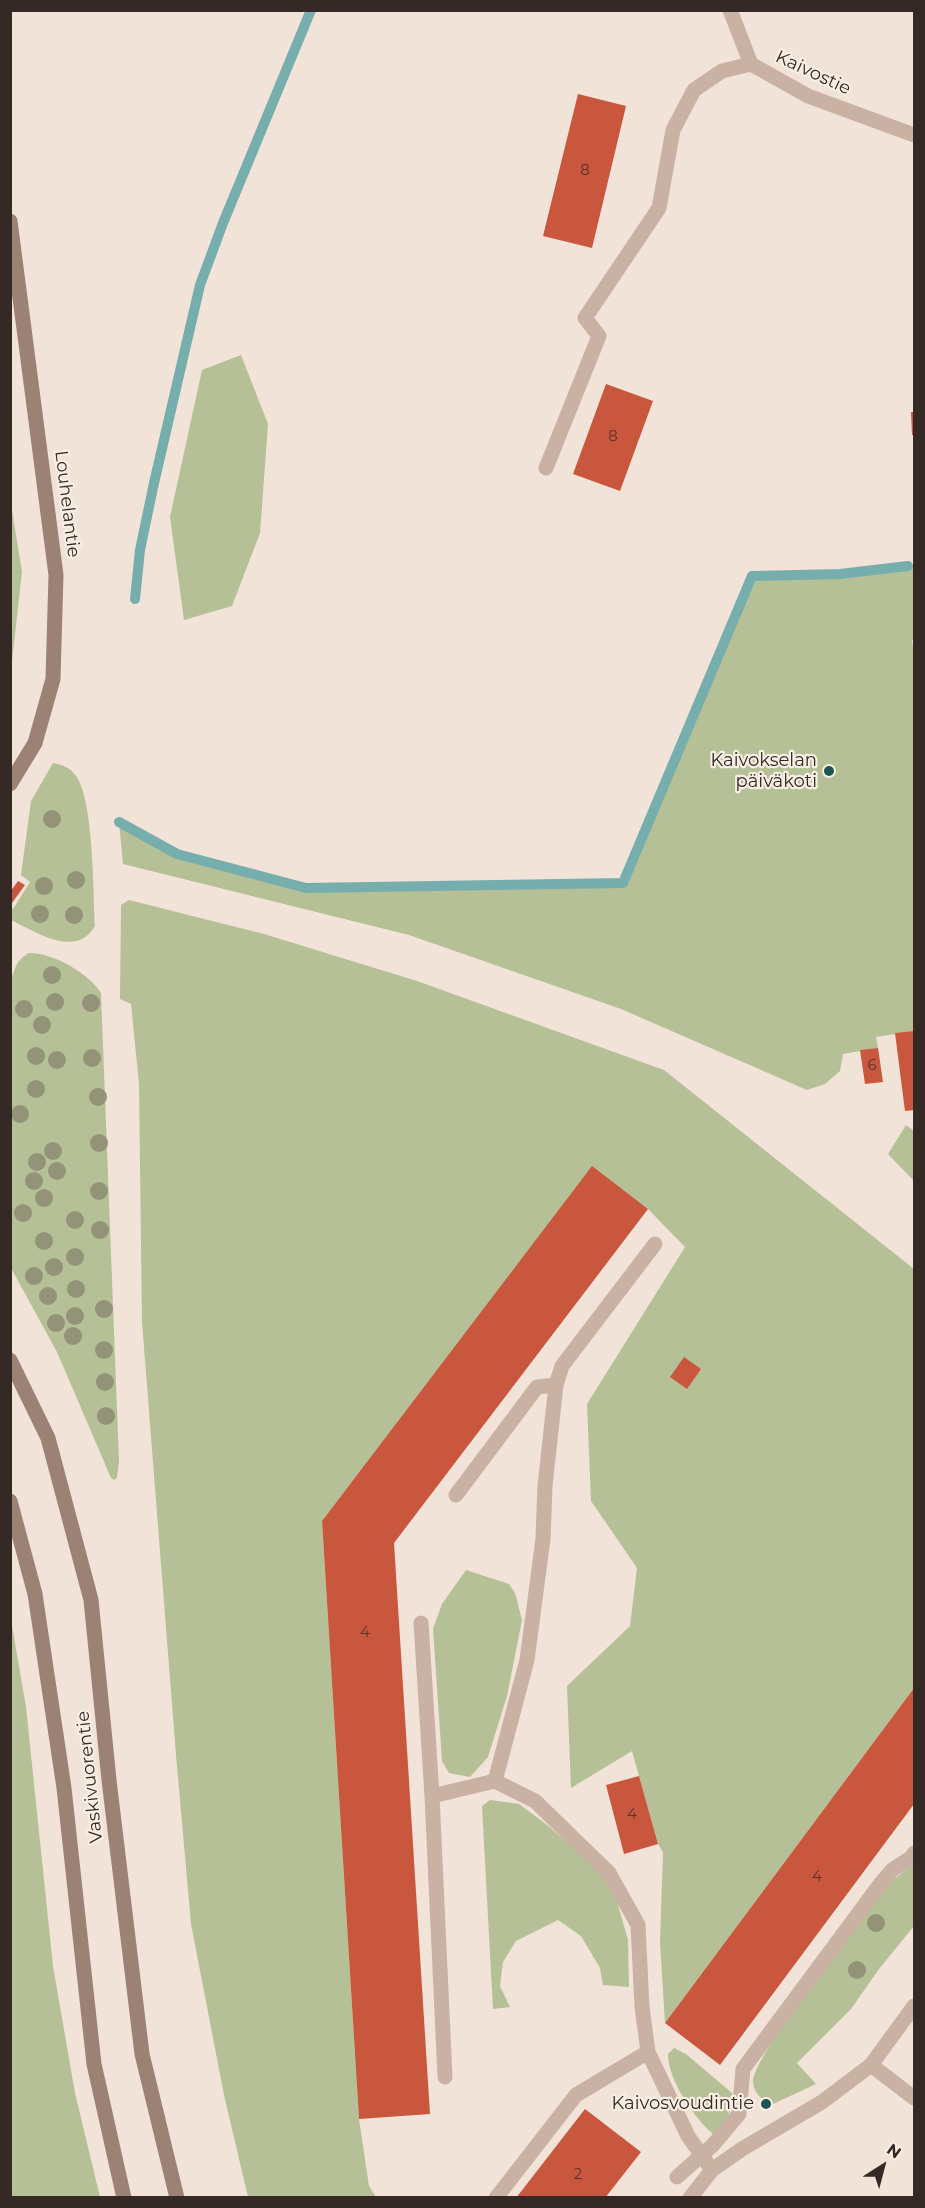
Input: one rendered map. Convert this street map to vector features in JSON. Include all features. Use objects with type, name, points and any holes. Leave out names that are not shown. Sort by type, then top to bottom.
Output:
[{"type":"main road","name":"Louhelantie","points":[[10,221],[56,575],[53,679],[35,743],[10,784]]},
{"type":"main road","name":"Vaskivuorentie","points":[[10,1360],[48,1438],[91,1600],[109,1780],[142,2054],[177,2198]]},
{"type":"main road","name":"Vaskivuorentie","points":[[10,1501],[35,1594],[64,1788],[94,2064],[124,2198]]},
{"type":"street","name":"Kaivostie","points":[[730,10],[751,64],[808,96],[915,135]]},
{"type":"street","points":[[546,468],[599,336],[585,318],[659,208],[673,130],[694,90],[722,71],[751,64]]},
{"type":"street","points":[[495,1781],[527,1660],[543,1539],[545,1486],[556,1384],[562,1366],[655,1244]]},
{"type":"street","points":[[456,1495],[537,1387],[556,1384]]},
{"type":"street","points":[[421,1623],[432,1796],[445,2077]]},
{"type":"street","points":[[432,1796],[495,1781],[534,1801],[609,1873],[638,1925],[642,2007],[648,2052],[688,2136],[712,2170]]},
{"type":"street","points":[[677,2177],[713,2145],[739,2114],[743,2068],[881,1883],[892,1870],[915,1853]]},
{"type":"street","points":[[690,2198],[712,2170],[742,2149],[822,2102],[871,2065],[915,2006]]},
{"type":"street","points":[[496,2198],[576,2095],[648,2052]]},
{"type":"street","points":[[871,2065],[915,2098]]},
{"type":"green space","points":[[241,355],[268,424],[260,533],[232,606],[184,620],[170,517],[202,370]]},
{"type":"green space","points":[[11,504],[22,572],[11,670]]},
{"type":"green space","name":"Kaivokselan päiväkoti","points":[[914,565],[914,640],[912,640],[914,655],[914,1031],[876,1037],[878,1048],[843,1054],[840,1071],[825,1084],[807,1090],[621,1009],[409,935],[123,864],[119,822],[178,854],[306,888],[623,883],[752,576],[840,574]]},
{"type":"green space","points":[[53,763],[68,768],[76,776],[82,788],[89,825],[95,926],[87,936],[77,941],[55,940],[11,920],[11,908],[13,909],[30,882],[21,875],[31,801]]},
{"type":"green space","points":[[129,900],[264,934],[417,981],[664,1070],[914,1269],[914,1688],[665,2023],[660,1943],[663,1852],[658,1844],[632,1751],[571,1788],[567,1686],[630,1626],[637,1568],[591,1501],[587,1404],[685,1247],[648,1209],[592,1167],[322,1521],[359,2119],[369,2186],[376,2197],[248,2197],[224,2095],[191,1924],[142,1322],[139,1084],[131,1004],[120,999],[121,905]]},
{"type":"green space","points":[[29,953],[48,956],[70,966],[88,979],[101,993],[119,1461],[117,1478],[114,1480],[111,1478],[57,1352],[11,1268],[11,980],[19,961]]},
{"type":"green space","points":[[906,1125],[914,1131],[914,1181],[888,1154]]},
{"type":"green space","points":[[466,1570],[509,1584],[515,1593],[522,1620],[507,1696],[488,1757],[470,1777],[449,1773],[442,1761],[433,1629],[442,1604]]},
{"type":"green space","points":[[10,1614],[26,1707],[53,1966],[75,2093],[100,2197],[11,2197]]},
{"type":"green space","points":[[490,1800],[519,1804],[600,1871],[616,1898],[628,1940],[629,1987],[603,1985],[600,1968],[581,1936],[558,1920],[516,1941],[503,1962],[500,1986],[510,2007],[493,2009],[482,1806]]},
{"type":"green space","points":[[914,1864],[914,1926],[879,1969],[851,2009],[797,2063],[816,2084],[773,2104],[763,2099],[757,2094],[753,2082],[758,2067],[771,2044],[813,1983],[891,1881]]},
{"type":"green space","points":[[674,2048],[686,2054],[732,2093],[728,2116],[718,2131],[713,2134],[690,2108],[672,2075],[668,2054]]},
{"type":"building","points":[[578,94],[626,106],[592,248],[543,236]]},
{"type":"building","points":[[606,384],[653,401],[620,491],[573,474]]},
{"type":"building","points":[[911,412],[914,412],[914,435],[912,435]]},
{"type":"building","points":[[18,881],[25,885],[12,903],[10,892]]},
{"type":"building","points":[[914,1031],[914,1110],[905,1111],[895,1033]]},
{"type":"building","points":[[878,1048],[883,1082],[865,1084],[860,1050]]},
{"type":"building","points":[[592,1166],[648,1209],[394,1543],[430,2114],[359,2119],[322,1521]]},
{"type":"building","points":[[684,1357],[701,1369],[687,1389],[670,1377]]},
{"type":"building","points":[[914,1688],[914,1804],[720,2065],[665,2023]]},
{"type":"building","points":[[639,1776],[658,1844],[624,1854],[606,1785]]},
{"type":"building","points":[[585,2109],[641,2152],[605,2198],[516,2198]]},
{"type":"waterway","points":[[135,599],[140,550],[200,285],[223,223],[311,10]]},
{"type":"waterway","points":[[119,822],[177,854],[306,888],[623,883],[752,576],[840,574],[908,566]]},
{"type":"place","name":"Kaivokselan päiväkoti","points":[[829,771]]},
{"type":"place","name":"Kaivosvoudintie","points":[[766,2104]]}]
